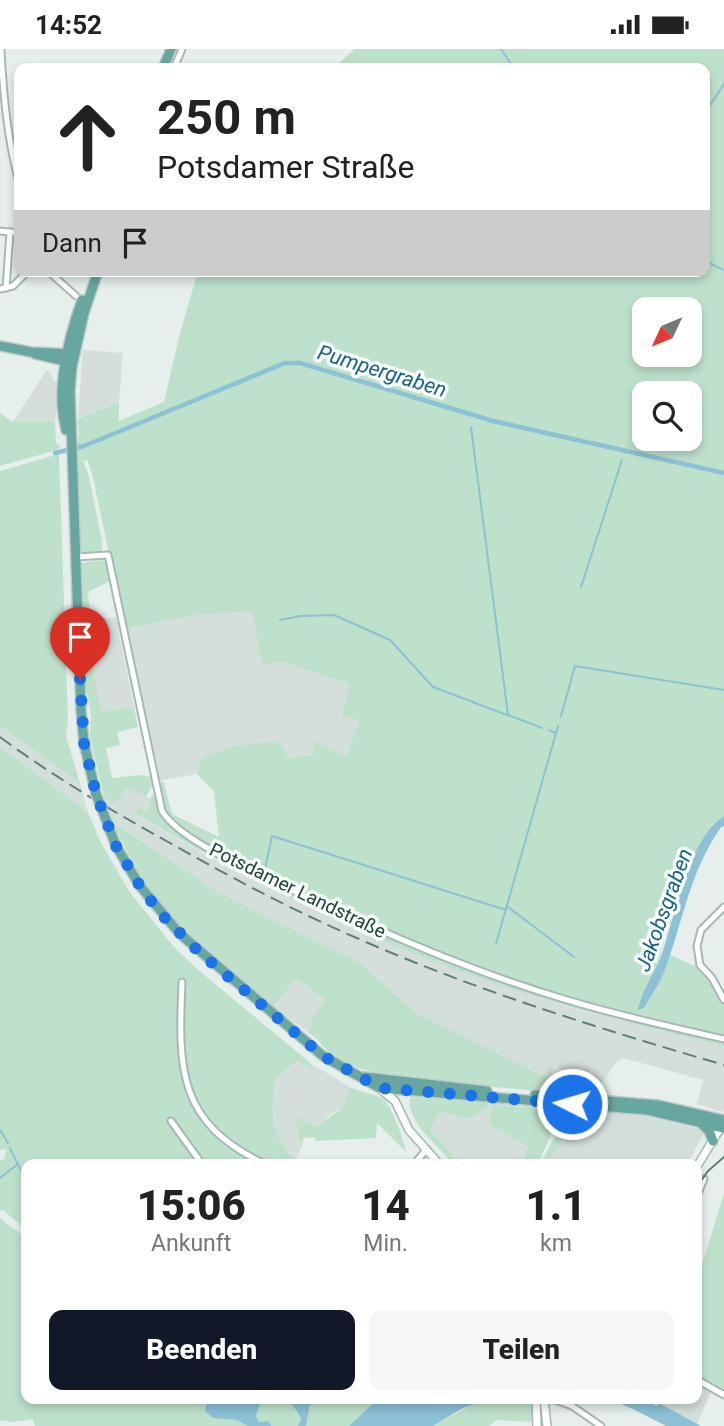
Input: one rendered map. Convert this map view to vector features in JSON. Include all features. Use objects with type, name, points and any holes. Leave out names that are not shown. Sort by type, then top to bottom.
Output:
[{"type":"main road","points":[[90,277],[74,325],[70,357],[71,449],[84,743],[96,794],[107,825],[140,886],[178,933],[323,1056],[380,1088],[401,1086]]},
{"type":"main road","points":[[70,357],[96,277]]},
{"type":"main road","points":[[0,346],[70,357]]},
{"type":"main road","points":[[353,1073],[401,1086],[573,1101],[647,1110],[723,1124]]},
{"type":"main road","points":[[573,1101],[658,1105],[723,1124]]},
{"type":"main road","points":[[696,1121],[707,1127],[713,1141]]},
{"type":"street","points":[[1,49],[3,88],[14,158]]},
{"type":"street","points":[[0,231],[14,232]]},
{"type":"street","points":[[10,232],[3,288],[16,284],[22,277]]},
{"type":"street","points":[[55,277],[76,296]]},
{"type":"street","name":"Potsdamer Landstraße","points":[[75,557],[108,555],[162,811],[173,826],[237,864],[363,924],[444,957],[564,999],[724,1039]]},
{"type":"street","points":[[724,907],[701,930],[697,946],[700,965],[712,978],[724,1000]]},
{"type":"street","points":[[183,982],[182,1053],[186,1082],[192,1099],[214,1132],[256,1159]]},
{"type":"street","points":[[401,1086],[401,1114]]},
{"type":"street","points":[[380,1088],[395,1101],[410,1130],[435,1159]]},
{"type":"street","points":[[171,1121],[198,1159]]},
{"type":"street","points":[[702,1159],[723,1124]]},
{"type":"street","points":[[418,1159],[427,1149]]},
{"type":"street","points":[[702,1184],[704,1179]]},
{"type":"street","points":[[702,1382],[724,1395]]},
{"type":"street","points":[[536,1404],[537,1426]]},
{"type":"street","points":[[545,1404],[547,1426]]},
{"type":"street","points":[[566,1404],[601,1426]]},
{"type":"shaded area","points":[[83,350],[123,353],[119,402],[78,418]]},
{"type":"shaded area","points":[[47,369],[60,389],[55,422],[13,422]]},
{"type":"shaded area","points":[[253,610],[262,663],[284,662],[349,684],[359,719],[347,756],[312,742],[314,755],[287,758],[278,742],[234,746],[201,758],[197,774],[158,781],[125,629],[196,615]]},
{"type":"shaded area","points":[[116,617],[134,707],[102,713],[95,681],[90,620]]},
{"type":"shaded area","points":[[0,726],[80,783],[88,812],[0,747]]},
{"type":"shaded area","points":[[127,786],[150,799],[147,812],[135,815],[230,868],[343,923],[437,962],[512,989],[568,1007],[724,1047],[724,1109],[722,1112],[697,1104],[703,1080],[623,1058],[616,1062],[601,1085],[590,1079],[580,1081],[555,1065],[550,1079],[416,1013],[359,962],[220,893],[112,822],[104,797],[115,803]]},
{"type":"shaded area","points":[[297,978],[326,1001],[312,1017],[309,1033],[273,1007]]},
{"type":"shaded area","points":[[298,1059],[309,1069],[313,1065],[350,1087],[342,1108],[316,1127],[295,1116],[298,1137],[303,1145],[296,1159],[283,1146],[276,1132],[273,1099],[276,1077]]},
{"type":"shaded area","points":[[492,1103],[614,1112],[656,1118],[699,1129],[704,1134],[690,1159],[543,1159],[545,1155],[551,1158],[568,1131],[583,1119],[494,1128],[529,1146],[525,1159],[456,1159],[430,1130],[440,1112],[471,1119]]},
{"type":"shaded area","points":[[702,1378],[714,1385],[697,1424],[660,1404],[702,1404]]},
{"type":"green space","points":[[355,49],[724,49],[724,816],[709,830],[686,874],[660,955],[641,999],[662,977],[669,954],[694,966],[697,962],[724,1003],[724,1036],[642,1015],[640,1021],[724,1041],[724,1047],[524,993],[417,955],[294,899],[135,814],[139,808],[147,812],[150,799],[163,780],[172,814],[219,837],[214,791],[197,774],[201,758],[234,746],[278,741],[288,758],[314,755],[312,741],[347,756],[359,720],[343,716],[349,684],[284,662],[262,664],[252,611],[196,615],[125,629],[93,478],[88,461],[83,460],[89,477],[102,553],[86,554],[80,551],[77,419],[119,402],[119,421],[164,402],[196,277],[710,277],[710,63],[339,63]]},
{"type":"green space","points":[[0,413],[13,422],[55,422],[56,443],[60,446],[57,450],[0,466]]},
{"type":"green space","points":[[59,454],[68,720],[66,736],[80,783],[0,726],[0,471]]},
{"type":"green space","points":[[102,560],[106,564],[110,581],[88,592],[95,681],[102,712],[134,707],[138,727],[117,732],[120,745],[106,748],[112,778],[140,775],[152,777],[153,783],[146,797],[127,787],[115,804],[104,797],[90,738],[91,715],[85,683],[82,563]]},
{"type":"green space","points":[[0,747],[88,812],[100,841],[129,891],[174,947],[313,1065],[310,1069],[298,1060],[276,1077],[274,1121],[279,1138],[293,1159],[21,1159],[21,1226],[3,1210],[0,1211],[0,1161],[4,1159],[7,1149],[0,1150]]},
{"type":"green space","points":[[112,822],[220,893],[359,962],[416,1013],[550,1079],[553,1074],[560,1078],[565,1087],[559,1093],[417,1080],[416,1076],[373,1072],[342,1061],[309,1033],[312,1017],[326,1001],[297,978],[273,1007],[227,970],[193,940],[162,906],[135,865]]},
{"type":"green space","points":[[350,1087],[383,1099],[397,1124],[406,1152],[377,1123],[376,1138],[316,1141],[315,1137],[303,1138],[303,1145],[298,1137],[295,1116],[316,1127],[342,1108]]},
{"type":"green space","points":[[412,1097],[492,1103],[471,1119],[440,1112],[430,1130],[456,1159],[448,1159],[420,1127],[409,1100]]},
{"type":"green space","points":[[493,1105],[585,1113],[583,1119],[568,1131],[551,1159],[545,1155],[564,1120],[556,1123],[540,1159],[524,1159],[528,1146],[494,1128],[489,1120]]},
{"type":"green space","points":[[724,1193],[724,1391],[702,1378],[702,1265]]},
{"type":"green space","points":[[0,1218],[21,1234],[21,1404],[210,1404],[213,1418],[236,1420],[248,1426],[35,1426],[33,1419],[13,1422],[0,1420]]},
{"type":"green space","points":[[260,1404],[290,1404],[301,1419],[298,1426],[272,1426],[268,1421],[259,1422],[256,1416]]},
{"type":"green space","points":[[310,1404],[373,1404],[349,1426],[306,1426]]},
{"type":"green space","points":[[533,1404],[532,1422],[497,1420],[489,1426],[433,1426],[472,1405]]},
{"type":"water","points":[[724,816],[724,826],[710,845],[693,881],[663,975],[644,1008],[638,1010],[663,951],[692,859],[712,827]]},
{"type":"water","points":[[207,1404],[260,1404],[256,1416],[259,1422],[268,1421],[272,1426],[248,1426],[236,1420],[213,1418],[205,1411]]},
{"type":"water","points":[[289,1404],[310,1404],[306,1426],[298,1426],[301,1419]]},
{"type":"water","points":[[373,1404],[473,1404],[433,1426],[349,1426]]},
{"type":"water","points":[[621,1404],[661,1404],[701,1426],[666,1426]]},
{"type":"waterway","points":[[501,49],[511,63]]},
{"type":"waterway","points":[[710,105],[724,84]]},
{"type":"waterway","points":[[710,263],[724,270]]},
{"type":"waterway","name":"Pumpergraben","points":[[55,453],[84,446],[285,363],[300,363],[493,421],[724,473]]},
{"type":"waterway","points":[[471,427],[508,715],[542,728]]},
{"type":"waterway","points":[[581,587],[622,460]]},
{"type":"waterway","points":[[280,620],[300,616],[334,615],[390,640],[433,687],[507,715]]},
{"type":"waterway","points":[[561,716],[575,666],[724,690]]},
{"type":"waterway","points":[[496,944],[558,726]]},
{"type":"waterway","points":[[549,730],[555,733]]},
{"type":"waterway","points":[[265,869],[272,836],[506,910]]},
{"type":"waterway","points":[[508,907],[574,957]]},
{"type":"waterway","points":[[0,1130],[8,1143]]},
{"type":"waterway","points":[[10,1148],[21,1171]]},
{"type":"waterway","points":[[0,1178],[18,1164]]},
{"type":"tram line","points":[[702,1180],[724,1157]]},
{"type":"railway","points":[[0,737],[62,780],[127,819],[287,906],[335,928],[494,992],[724,1065]]},
{"type":"route","points":[[80,679],[84,743],[96,794],[116,846],[159,912],[200,953],[323,1056],[380,1088],[572,1104]]},
{"type":"water label","name":"Jakobsgraben","points":[[664,910]]}]
